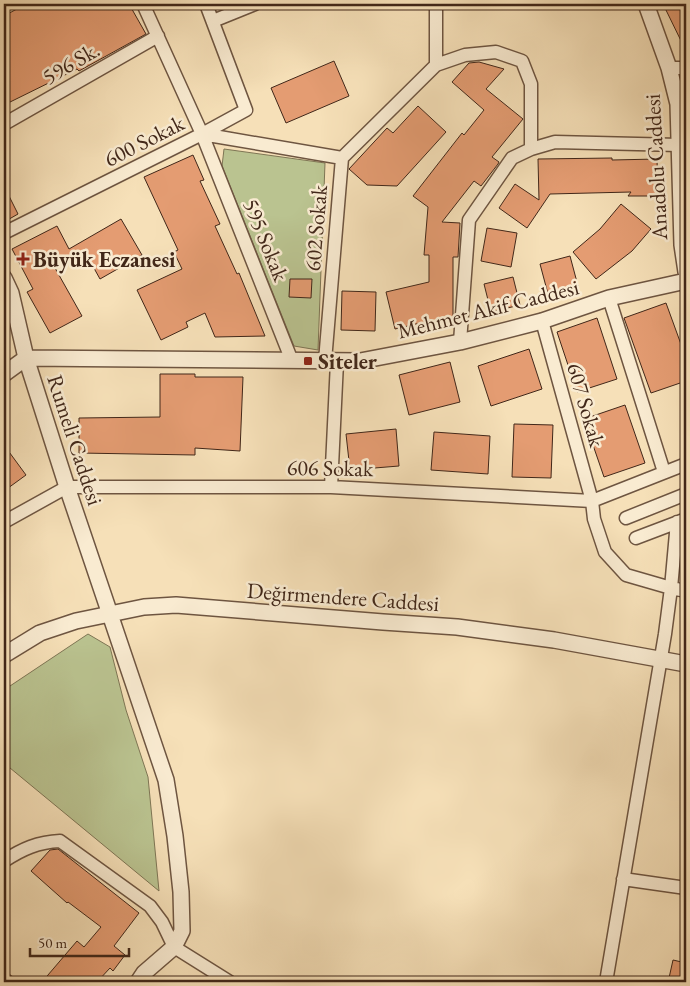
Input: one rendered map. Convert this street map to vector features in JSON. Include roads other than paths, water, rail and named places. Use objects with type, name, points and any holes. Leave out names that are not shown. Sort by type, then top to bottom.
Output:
[{"type":"street","name":"595 Sokak","points":[[143,4],[202,134],[292,361]]},
{"type":"street","points":[[202,134],[246,110],[206,4]]},
{"type":"street","points":[[213,21],[256,4]]},
{"type":"street","points":[[436,4],[436,65]]},
{"type":"street","name":"Anadolu Caddesi","points":[[646,4],[669,68],[678,104],[682,246],[686,272]]},
{"type":"street","name":"596 Sk.","points":[[4,124],[158,36]]},
{"type":"street","points":[[342,158],[436,65],[465,55],[496,52],[522,61],[530,84],[531,149]]},
{"type":"street","points":[[669,68],[686,68]]},
{"type":"street","name":"600 Sokak","points":[[4,233],[202,134],[342,158]]},
{"type":"street","points":[[460,342],[469,220],[512,158],[531,149],[555,142],[679,145]]},
{"type":"street","name":"602 Sokak","points":[[331,487],[331,362],[342,158]]},
{"type":"street","name":"Rumeli Caddesi","points":[[4,278],[11,293],[26,358],[67,487],[166,780],[181,892],[182,930],[174,947]]},
{"type":"street","name":"Mehmet Akif Caddesi","points":[[26,358],[360,361],[460,342],[542,321],[609,298],[686,281]]},
{"type":"street","points":[[609,298],[664,472]]},
{"type":"street","name":"607 Sokak","points":[[542,321],[592,501],[594,519],[605,552],[626,575],[686,591]]},
{"type":"street","points":[[4,374],[26,358]]},
{"type":"street","points":[[592,501],[686,464]]},
{"type":"street","points":[[4,522],[67,487]]},
{"type":"street","name":"606 Sokak","points":[[67,487],[331,487],[592,501]]},
{"type":"street","points":[[626,518],[686,494]]},
{"type":"street","points":[[606,982],[682,520]]},
{"type":"street","points":[[636,538],[682,520]]},
{"type":"street","name":"Değirmendere Caddesi","points":[[4,654],[40,633],[76,621],[144,607],[176,605],[457,627],[554,640],[686,664]]},
{"type":"street","points":[[4,861],[28,847],[43,842],[60,841],[150,906],[162,922],[174,947],[230,982]]},
{"type":"street","points":[[623,879],[686,888]]},
{"type":"street","points":[[138,982],[144,973],[174,947]]},
{"type":"street","points":[[4,979],[8,982]]},
{"type":"place","name":"Büyük Eczanesi","points":[[23,259]]},
{"type":"place","name":"Siteler","points":[[308,361]]}]
